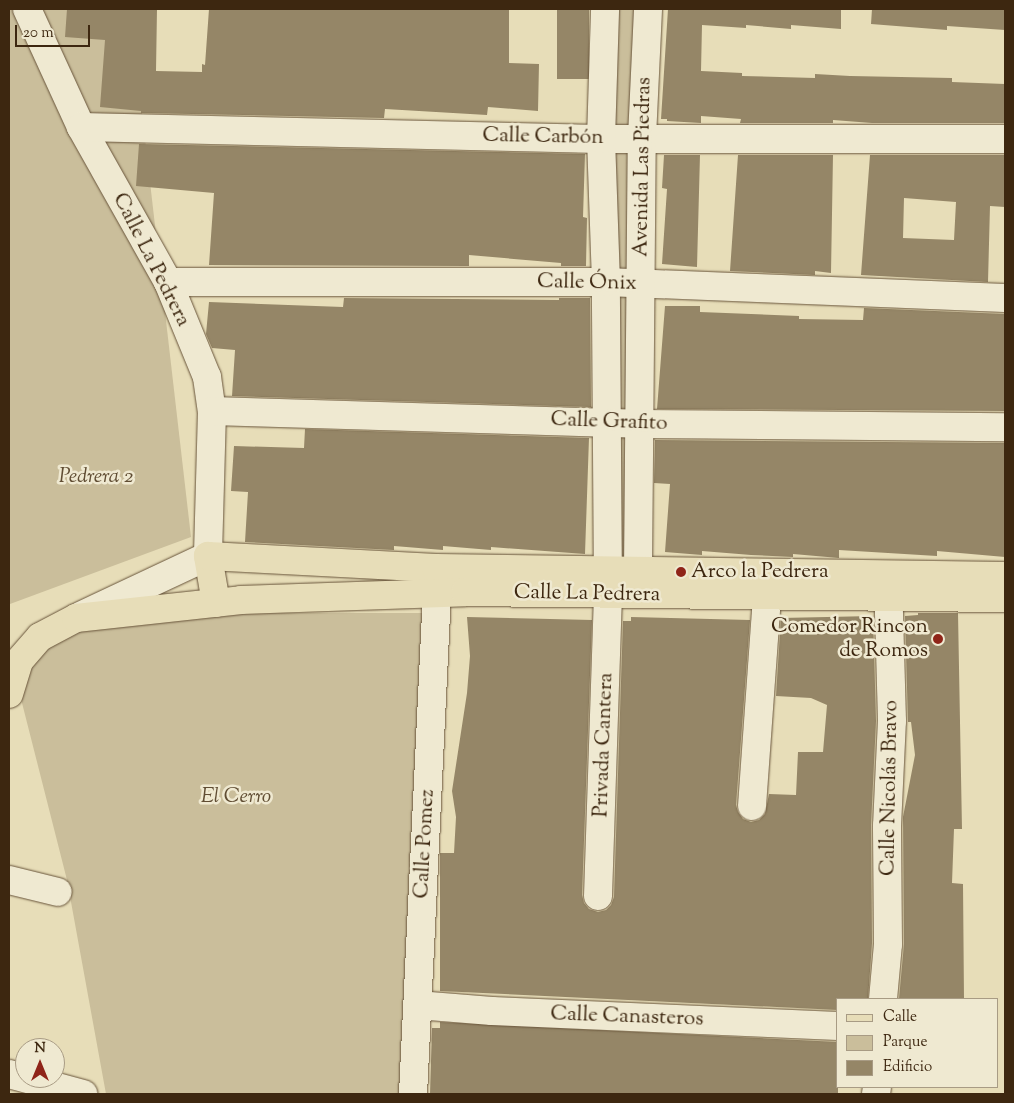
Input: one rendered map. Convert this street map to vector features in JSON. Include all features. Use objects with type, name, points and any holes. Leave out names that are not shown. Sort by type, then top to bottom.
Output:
[{"type":"main road","name":"Calle La Pedrera","points":[[608,582],[437,593],[216,603],[208,556],[436,568],[608,582],[889,587],[1005,598]]},
{"type":"main road","name":"Calle La Pedrera","points":[[637,583],[768,596],[1005,576]]},
{"type":"main road","points":[[9,694],[20,661],[40,638],[76,618],[216,603]]},
{"type":"street","name":"Calle La Pedrera","points":[[28,9],[82,127],[168,282],[207,377],[212,411],[208,556]]},
{"type":"street","name":"Avenida Las Piedras","points":[[605,9],[602,139],[606,282],[608,582]]},
{"type":"street","name":"Avenida Las Piedras","points":[[637,583],[642,137],[648,9]]},
{"type":"street","name":"Calle Carbón","points":[[82,127],[602,139],[642,137],[1005,139]]},
{"type":"street","name":"Calle Ónix","points":[[168,282],[606,282],[1005,298]]},
{"type":"street","name":"Calle Grafito","points":[[212,411],[638,424],[1005,427]]},
{"type":"street","points":[[76,618],[208,556]]},
{"type":"street","name":"Privada Cantera","points":[[598,896],[608,582]]},
{"type":"street","name":"Calle Nicolás Bravo","points":[[883,998],[888,944],[887,826],[892,722],[889,587]]},
{"type":"street","name":"Calle Pomez","points":[[413,1094],[437,593]]},
{"type":"street","points":[[752,806],[768,596]]},
{"type":"street","points":[[9,880],[58,892]]},
{"type":"street","name":"Calle Canasteros","points":[[417,1005],[492,1012],[836,1026]]},
{"type":"street","points":[[9,1074],[82,1094]]},
{"type":"green space","name":"Pedrera 2","points":[[9,9],[130,9],[191,537],[10,604]]},
{"type":"green space","points":[[614,9],[638,9],[625,555],[610,556]]},
{"type":"green space","name":"El Cerro","points":[[214,613],[426,613],[411,1094],[106,1094],[67,880],[21,699],[29,667],[45,642],[78,627]]},
{"type":"building","points":[[67,9],[157,9],[156,71],[202,72],[202,64],[205,65],[209,9],[509,9],[509,63],[539,64],[538,111],[488,107],[487,115],[385,109],[384,118],[141,113],[141,111],[100,107],[105,40],[65,37]]},
{"type":"building","points":[[557,9],[589,9],[589,79],[557,79]]},
{"type":"building","points":[[668,9],[841,9],[841,29],[791,25],[791,29],[746,25],[746,28],[702,25],[701,71],[742,73],[742,76],[815,78],[815,74],[952,78],[952,82],[1005,84],[1005,123],[872,123],[833,120],[833,123],[740,123],[741,119],[701,116],[701,123],[661,119]]},
{"type":"building","points":[[872,9],[1005,9],[1005,30],[947,26],[947,30],[871,24]]},
{"type":"building","points":[[139,144],[585,154],[583,217],[587,218],[586,266],[561,266],[561,263],[469,255],[469,266],[209,265],[214,193],[136,186]]},
{"type":"building","points":[[664,155],[700,155],[697,267],[662,264],[667,189],[662,188]]},
{"type":"building","points":[[738,155],[833,155],[831,273],[815,271],[815,275],[730,271]]},
{"type":"building","points":[[870,155],[1005,155],[1005,207],[990,206],[988,282],[861,275]],"holes":[[[904,198],[956,202],[954,240],[903,238]]]},
{"type":"building","points":[[344,298],[559,300],[559,298],[590,298],[591,407],[232,396],[235,350],[212,348],[206,334],[209,302],[343,307]]},
{"type":"building","points":[[665,306],[700,306],[700,312],[799,316],[799,319],[863,320],[864,308],[1005,314],[1005,411],[657,409]]},
{"type":"building","points":[[305,429],[589,438],[585,554],[491,547],[491,550],[443,546],[443,550],[394,546],[394,550],[245,542],[248,492],[231,491],[234,446],[304,448]]},
{"type":"building","points":[[655,440],[1005,443],[1005,557],[937,551],[937,556],[839,550],[839,558],[793,554],[793,557],[702,551],[702,555],[665,552],[670,484],[654,483]]},
{"type":"building","points":[[918,613],[958,613],[962,829],[954,829],[952,883],[963,884],[964,998],[899,998],[904,944],[903,817],[915,755],[911,722],[908,722],[905,616],[918,615]]},
{"type":"building","points":[[873,616],[876,721],[871,825],[872,943],[868,998],[836,998],[836,1010],[440,991],[440,853],[454,853],[456,817],[452,791],[467,693],[470,656],[467,617],[592,620],[582,895],[584,903],[589,909],[598,912],[606,910],[611,905],[614,897],[623,621],[631,621],[631,617],[750,620],[736,805],[743,819],[751,822],[759,820],[765,814],[769,794],[796,795],[798,752],[823,752],[827,705],[811,698],[776,696],[781,618]]},
{"type":"building","points":[[440,1022],[836,1042],[836,1088],[838,1088],[838,1094],[430,1094],[432,1028],[440,1028]]},
{"type":"place","name":"Arco la Pedrera","points":[[681,572]]},
{"type":"place","name":"Comedor Rincon de Romos","points":[[938,639]]}]
